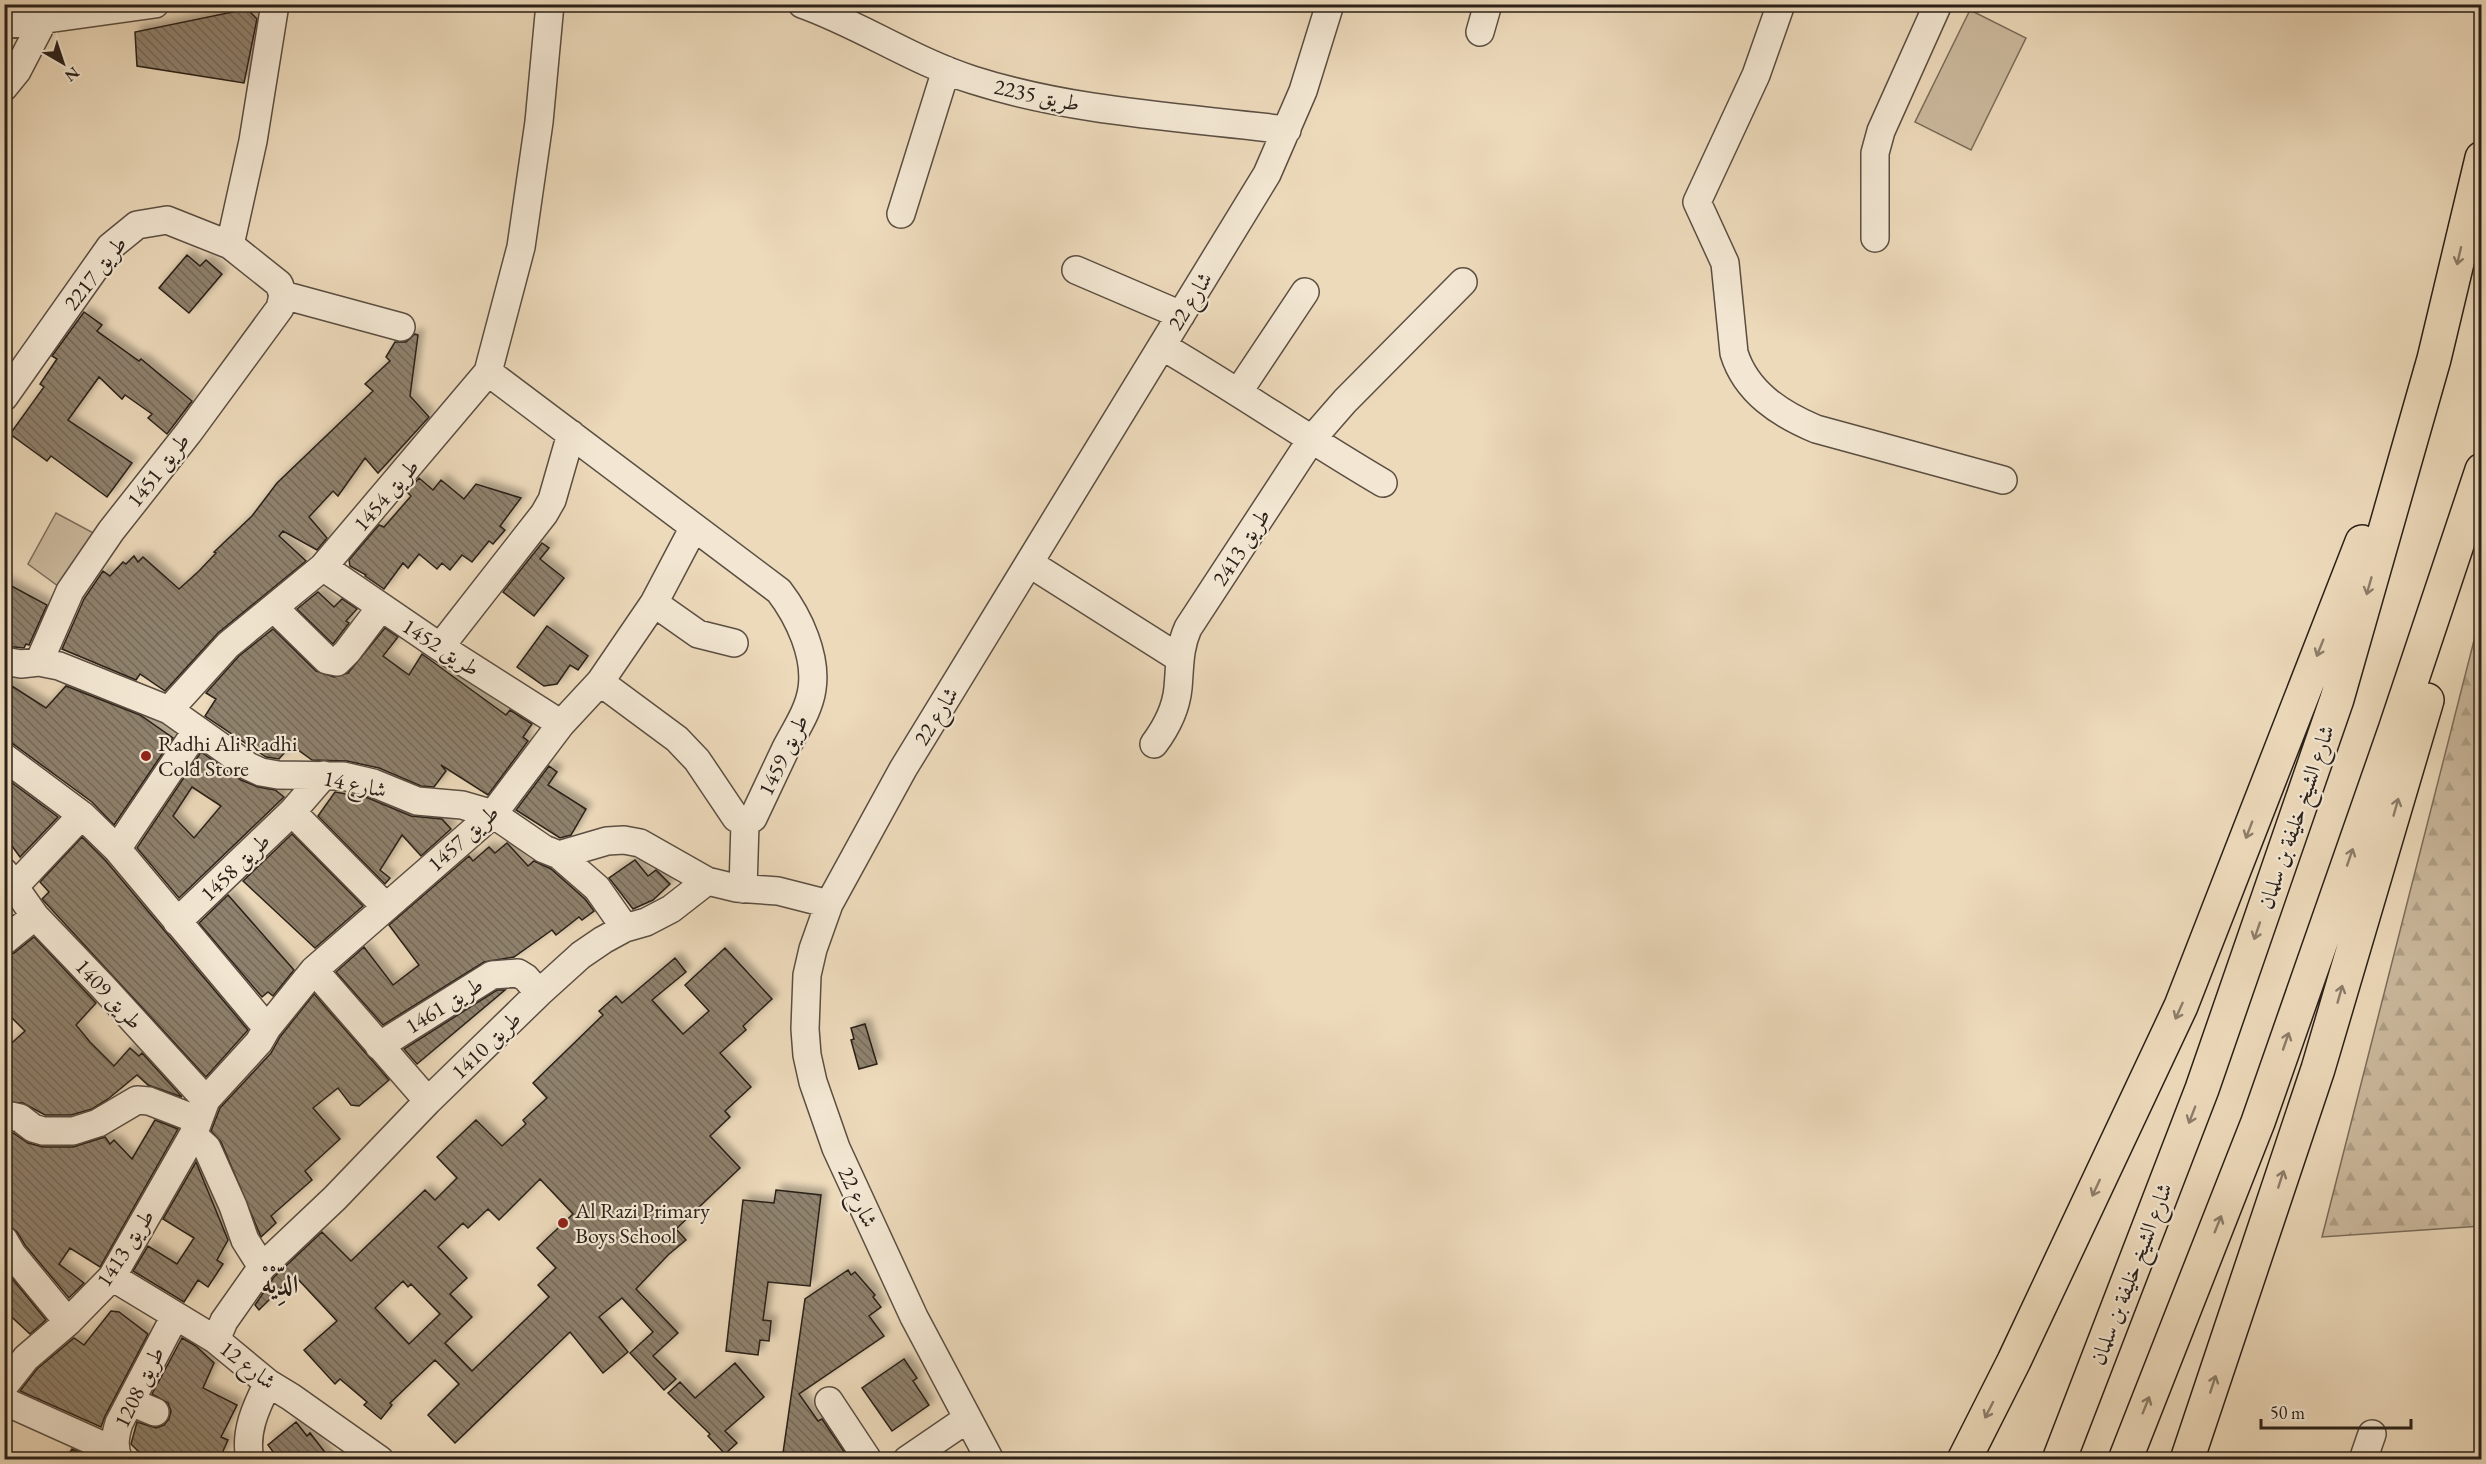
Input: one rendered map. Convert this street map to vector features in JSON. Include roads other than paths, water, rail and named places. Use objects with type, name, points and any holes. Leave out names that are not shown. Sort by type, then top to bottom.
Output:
[{"type":"highway","name":"شارع الشيخ خليفة بن سلمان","points":[[2059,1460],[2202,1089],[2337,699],[2434,359],[2481,158]]},
{"type":"highway","points":[[1964,1460],[2014,1361],[2181,1006],[2434,359]]},
{"type":"highway","points":[[2125,1460],[2258,1122],[2395,730],[2481,470]]},
{"type":"highway","points":[[2187,1460],[2318,1069],[2431,688],[2481,501]]},
{"type":"street","points":[[4,87],[21,63],[21,19],[155,4]]},
{"type":"street","points":[[230,245],[253,141],[275,4]]},
{"type":"street","points":[[488,372],[521,247],[539,122],[550,4]]},
{"type":"street","name":"طريق 2235","points":[[802,4],[862,30],[914,57],[1018,94],[1061,102],[1287,130]]},
{"type":"street","name":"شارع 22","points":[[990,1460],[914,1317],[849,1180],[813,1082],[805,1029],[805,1002],[813,949],[829,904],[903,769],[1267,174],[1304,91],[1330,4]]},
{"type":"street","points":[[1480,32],[1488,4]]},
{"type":"street","points":[[1781,4],[1756,75],[1697,202],[1725,263],[1734,353],[1738,366],[1746,381],[1769,402],[1790,417],[1816,429],[2003,480]]},
{"type":"street","points":[[1875,238],[1875,153],[1881,131],[1938,4]]},
{"type":"street","points":[[902,214],[946,70]]},
{"type":"street","name":"طريق 2217","points":[[4,397],[110,247],[137,225],[166,220],[230,245],[281,290]]},
{"type":"street","points":[[1076,270],[1181,315]]},
{"type":"street","name":"طريق 2413","points":[[1154,744],[1164,731],[1176,700],[1179,658],[1188,628],[1311,440],[1345,401],[1463,282]]},
{"type":"street","points":[[281,290],[401,327]]},
{"type":"street","name":"طريق 1451","points":[[39,662],[70,591],[111,531],[189,432],[280,308],[281,290]]},
{"type":"street","points":[[1239,392],[1305,292]]},
{"type":"street","points":[[1162,346],[1383,483]]},
{"type":"street","name":"طريق 1459","points":[[488,372],[779,591],[791,606],[800,627],[811,663],[812,689],[804,714],[753,818],[745,823],[736,818],[697,760],[676,739],[600,682]]},
{"type":"street","name":"طريق 1454","points":[[169,710],[228,645],[323,567],[488,372]]},
{"type":"street","points":[[440,647],[544,514],[552,500],[571,434]]},
{"type":"street","name":"طريق 1457","points":[[199,1118],[314,970],[493,814],[561,724],[600,682],[654,603],[694,527]]},
{"type":"street","points":[[1029,563],[1179,658]]},
{"type":"street","name":"طريق 1452","points":[[323,567],[440,647],[561,724]]},
{"type":"street","points":[[654,603],[698,634],[734,643]]},
{"type":"street","points":[[274,608],[327,660],[337,662],[381,607]]},
{"type":"street","name":"شارع 14","points":[[4,661],[21,664],[39,662],[58,666],[169,710],[248,766],[261,772],[278,775],[324,775],[373,783],[417,801],[462,805],[493,814],[544,849],[559,855]]},
{"type":"street","points":[[117,849],[197,730]]},
{"type":"street","points":[[4,758],[82,815],[117,849],[267,1028]]},
{"type":"street","name":"طريق 1458","points":[[177,922],[292,812],[324,775]]},
{"type":"street","points":[[292,812],[386,907]]},
{"type":"street","name":"طريق 1409","points":[[82,815],[9,879],[35,916],[103,987],[199,1118],[207,1148],[233,1206],[245,1240],[262,1267]]},
{"type":"street","points":[[743,888],[745,823]]},
{"type":"street","points":[[559,855],[606,841],[624,840],[647,847],[706,881],[743,888],[778,891],[829,904]]},
{"type":"street","points":[[559,855],[597,888],[625,928]]},
{"type":"street","name":"طريق 1410","points":[[216,1340],[224,1321],[262,1267],[335,1198],[428,1101],[539,993],[581,955],[625,928],[646,922],[671,909],[706,881]]},
{"type":"street","points":[[4,941],[35,916]]},
{"type":"street","name":"طريق 1461","points":[[314,970],[428,1101]]},
{"type":"street","name":"طريق 1461","points":[[379,1046],[492,975],[518,974],[526,978],[539,993]]},
{"type":"street","points":[[4,1119],[11,1116],[20,1118],[33,1128],[43,1131],[73,1131],[98,1123],[137,1100],[149,1101],[199,1118]]},
{"type":"street","name":"طريق 1413","points":[[4,1386],[26,1358],[68,1322],[112,1277],[199,1118]]},
{"type":"street","points":[[7,1253],[68,1322]]},
{"type":"street","name":"شارع 12","points":[[112,1277],[216,1340],[268,1383],[380,1460]]},
{"type":"street","name":"طريق 1208","points":[[117,1455],[115,1436],[143,1407],[175,1316]]},
{"type":"street","points":[[249,1449],[254,1412],[268,1383]]},
{"type":"street","points":[[249,1449],[291,1397]]},
{"type":"street","points":[[4,1401],[117,1455]]},
{"type":"street","points":[[829,1401],[868,1460]]},
{"type":"street","points":[[907,1460],[967,1419]]},
{"type":"street","points":[[2363,1460],[2372,1434]]},
{"type":"place","name":"Radhi Ali Radhi Cold Store","points":[[146,756]]},
{"type":"place","name":"Al Razi Primary Boys School","points":[[563,1223]]},
{"type":"district","name":"الدِّيْهْ","points":[[280,1284]]}]
